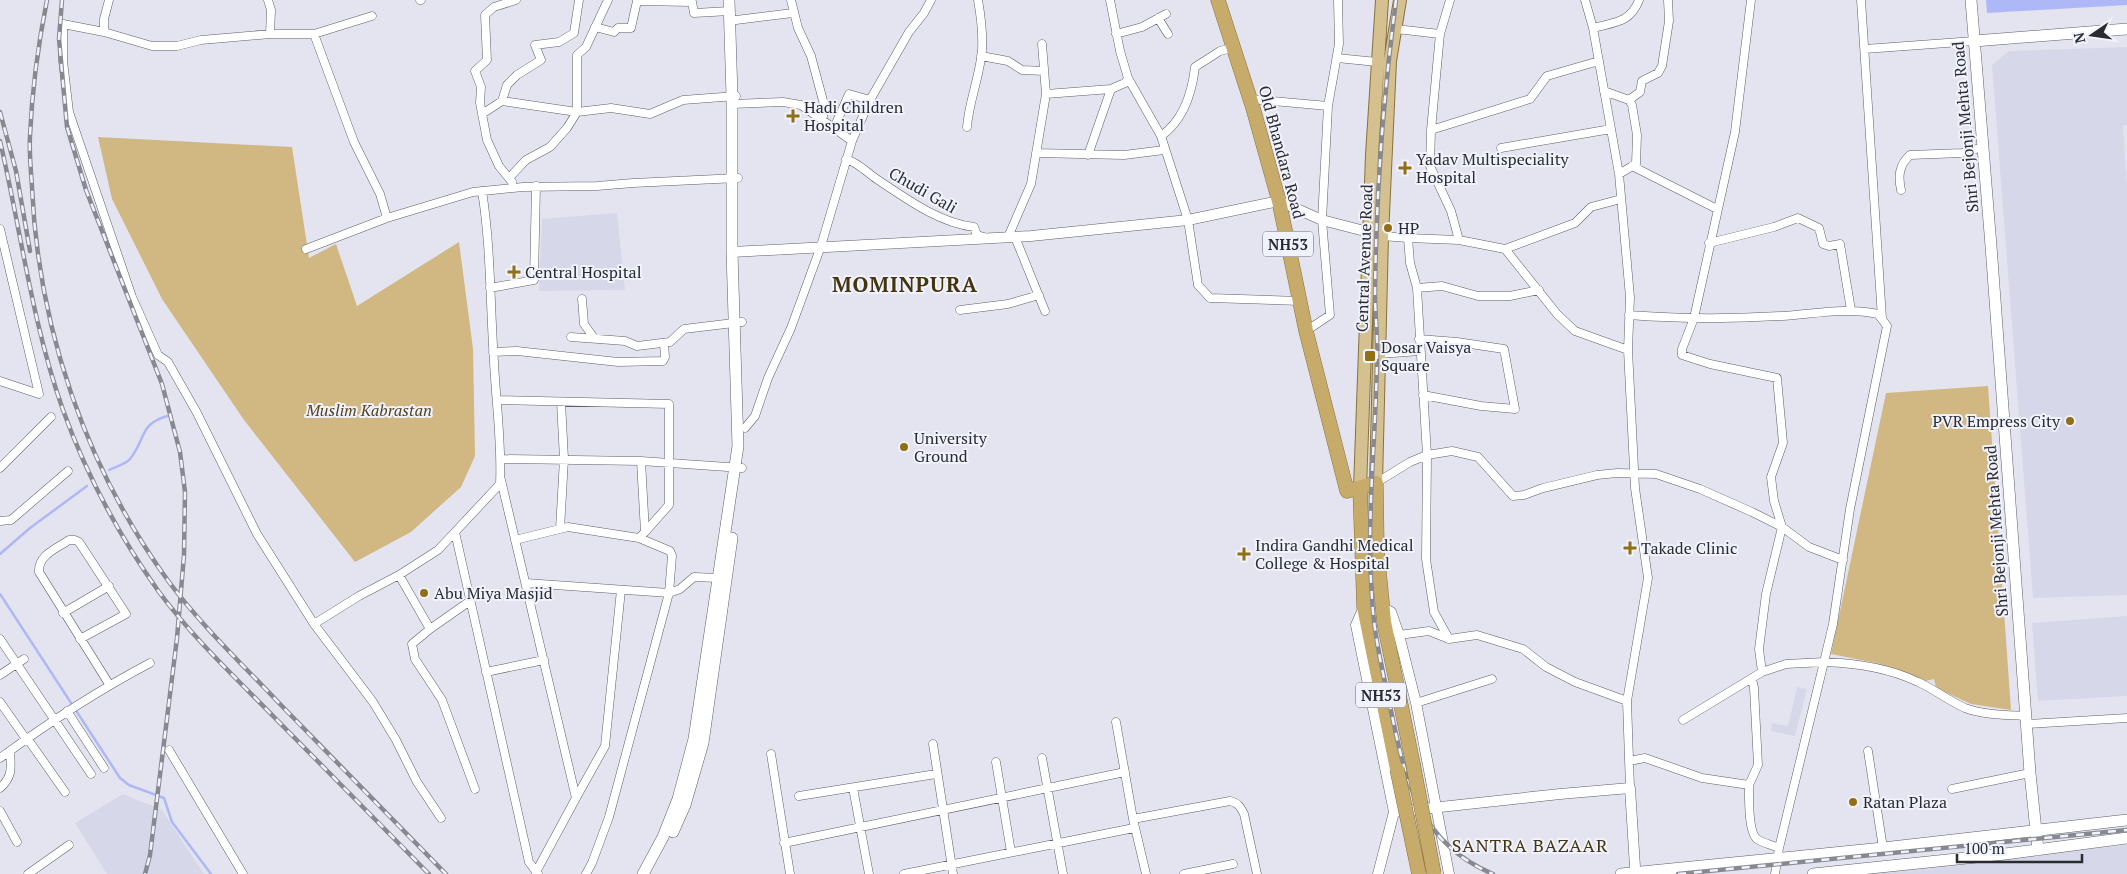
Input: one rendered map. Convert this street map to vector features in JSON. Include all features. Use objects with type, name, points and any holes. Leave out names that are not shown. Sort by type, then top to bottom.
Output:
[{"type":"highway","name":"Old Bhandara Road","points":[[1221,2],[1232,48],[1251,99],[1280,201],[1306,331],[1353,489]]},
{"type":"highway","points":[[1353,489],[1376,483]]},
{"type":"highway","name":"Central Avenue Road","points":[[1376,483],[1377,551],[1382,608]]},
{"type":"highway","name":"NH53","points":[[1353,489],[1365,614],[1419,874]]},
{"type":"highway","name":"NH53","points":[[1382,608],[1434,874]]},
{"type":"main road","points":[[652,874],[670,840],[685,805],[702,743],[708,673],[738,467],[735,100],[731,10],[736,0]]},
{"type":"main road","name":"Central Avenue Road","points":[[1376,483],[1379,354],[1376,234],[1377,62],[1382,0]]},
{"type":"main road","name":"Central Avenue Road","points":[[1353,489],[1390,61],[1400,0]]},
{"type":"main road","name":"Shri Bejonji Mehta Road","points":[[1971,0],[2030,773],[2038,850]]},
{"type":"main road","points":[[1974,41],[2127,29]]},
{"type":"main road","points":[[715,625],[718,578],[745,428],[738,322]]},
{"type":"main road","points":[[643,874],[663,837],[678,799],[694,739],[708,673]]},
{"type":"main road","points":[[1621,874],[1778,853],[1883,848],[2127,820]]},
{"type":"main road","points":[[1813,874],[2038,850],[2127,838]]},
{"type":"street","points":[[104,32],[104,19],[109,0]]},
{"type":"street","points":[[268,0],[271,10],[270,34]]},
{"type":"street","points":[[516,0],[494,7],[485,15],[487,60],[476,71],[481,87],[480,103],[487,140],[499,166],[516,187]]},
{"type":"street","points":[[482,114],[502,101],[507,85],[517,75],[541,60],[535,45],[558,42],[574,33],[579,0]]},
{"type":"street","points":[[509,178],[526,160],[550,147],[567,128],[577,112],[577,55],[586,47],[608,0]]},
{"type":"street","points":[[790,0],[794,8],[793,14],[811,56],[825,108],[822,120]]},
{"type":"street","points":[[745,428],[755,416],[768,378],[791,328],[821,246],[852,141],[870,100],[909,32],[924,13],[931,0]]},
{"type":"street","points":[[967,127],[981,56],[981,21],[978,0]]},
{"type":"street","points":[[1110,0],[1116,34],[1128,78],[1161,136],[1188,220],[1198,285],[1210,298],[1300,301]]},
{"type":"street","points":[[1306,331],[1330,315],[1322,220],[1328,106],[1337,58],[1338,0]]},
{"type":"street","points":[[1450,0],[1440,34],[1431,130],[1430,166],[1451,211],[1459,240]]},
{"type":"street","points":[[1585,0],[1593,28],[1599,61],[1621,199],[1630,297],[1628,350],[1635,488],[1648,578],[1627,701],[1634,873]]},
{"type":"street","points":[[1593,28],[1624,19],[1634,13],[1639,0]]},
{"type":"street","points":[[1629,100],[1639,94],[1642,81],[1658,73],[1662,66],[1669,21],[1668,0]]},
{"type":"street","points":[[1751,0],[1735,132],[1694,318],[1682,349],[1682,355],[1710,364],[1777,378],[1783,443],[1771,477],[1774,501],[1782,527],[1766,594],[1759,649],[1762,672]]},
{"type":"street","points":[[1861,0],[1882,320]]},
{"type":"street","points":[[595,27],[614,32],[618,28],[631,28],[637,1],[692,2],[694,14],[731,10],[793,14]]},
{"type":"street","points":[[372,16],[314,34],[270,34],[201,40],[178,46],[152,46],[104,32],[63,24],[64,70],[69,112],[132,297],[158,355],[168,362],[198,413],[257,534],[314,624],[374,702],[417,782],[441,818]]},
{"type":"street","points":[[1116,34],[1142,27],[1162,16],[1168,34]]},
{"type":"street","points":[[1396,29],[1440,34]]},
{"type":"street","points":[[314,34],[351,134],[380,194],[387,218]]},
{"type":"street","points":[[1865,49],[1974,41]]},
{"type":"street","points":[[1042,44],[1046,94],[1031,184],[1011,237],[1045,310]]},
{"type":"street","points":[[1161,136],[1170,129],[1187,102],[1195,67],[1220,51],[1232,48]]},
{"type":"street","points":[[981,56],[1008,61],[1022,70],[1044,71]]},
{"type":"street","points":[[1337,58],[1377,62]]},
{"type":"street","points":[[1431,130],[1530,98],[1547,76],[1599,61]]},
{"type":"street","points":[[1046,94],[1111,89],[1125,83],[1128,78]]},
{"type":"street","points":[[1088,155],[1111,89]]},
{"type":"street","points":[[1604,91],[1629,100]]},
{"type":"street","points":[[834,128],[849,94],[870,100]]},
{"type":"street","points":[[1251,99],[1328,106]]},
{"type":"street","points":[[502,101],[577,112],[611,108],[650,114],[683,100],[783,102],[801,105],[852,141]]},
{"type":"street","points":[[1618,174],[1636,164],[1637,135],[1629,100]]},
{"type":"street","points":[[1501,148],[1611,129]]},
{"type":"street","points":[[1901,190],[1899,173],[1910,155],[1962,153],[1983,147]]},
{"type":"street","points":[[1036,153],[1124,155],[1164,150]]},
{"type":"street","name":"Chudi Gali","points":[[846,159],[858,163],[869,174],[907,199],[955,225],[974,227],[977,235],[988,238]]},
{"type":"street","points":[[1632,166],[1717,209]]},
{"type":"street","points":[[306,249],[387,218],[482,191],[516,187],[597,186],[735,178]]},
{"type":"street","points":[[490,288],[534,280],[536,186]]},
{"type":"street","points":[[314,624],[359,596],[400,575],[438,550],[500,484],[501,458],[486,218],[482,191]]},
{"type":"street","points":[[736,251],[1011,237],[1188,220],[1280,201],[1322,220],[1376,234],[1408,238],[1459,240],[1505,249],[1575,223],[1592,207],[1621,199]]},
{"type":"street","points":[[1709,243],[1758,232],[1801,218],[1820,228],[1823,244],[1829,246],[1840,244],[1851,310]]},
{"type":"street","points":[[0,229],[4,262],[39,394],[0,381]]},
{"type":"street","points":[[1408,238],[1410,263],[1416,288],[1424,395],[1427,455],[1426,559],[1434,612],[1449,638]]},
{"type":"street","points":[[1505,249],[1557,314],[1575,332],[1628,350]]},
{"type":"street","points":[[1416,288],[1442,286],[1478,296],[1510,296],[1539,290]]},
{"type":"street","points":[[960,310],[1008,304],[1039,295]]},
{"type":"street","points":[[582,299],[584,324],[594,338]]},
{"type":"street","points":[[1629,315],[1694,318],[1759,317],[1860,310],[1878,314],[1886,326],[1850,509],[1843,560],[1824,662],[1778,853],[1775,874]]},
{"type":"street","points":[[571,337],[625,341],[637,346],[670,342],[684,329],[738,322]]},
{"type":"street","points":[[1419,339],[1466,343],[1504,349],[1515,409],[1481,406],[1424,395]]},
{"type":"street","points":[[493,352],[517,351],[618,362],[663,360],[665,357],[664,343]]},
{"type":"street","points":[[1379,354],[1420,351]]},
{"type":"street","points":[[497,400],[669,404],[669,505],[639,538]]},
{"type":"street","points":[[560,529],[564,459],[561,402]]},
{"type":"street","points":[[0,468],[51,417]]},
{"type":"street","points":[[1376,483],[1410,462],[1427,455],[1452,451],[1478,457],[1513,496],[1524,495],[1543,488],[1597,475],[1635,472],[1656,474],[1700,489],[1782,527],[1809,547],[1843,560]]},
{"type":"street","points":[[501,458],[669,462],[738,467]]},
{"type":"street","points":[[641,461],[646,532]]},
{"type":"street","points":[[0,521],[12,520],[68,471]]},
{"type":"street","points":[[500,476],[576,798]]},
{"type":"street","points":[[515,540],[568,527],[639,538],[670,551],[672,556],[670,593],[609,817],[586,874]]},
{"type":"street","points":[[455,532],[529,862],[537,873],[605,746],[622,590]]},
{"type":"street","points":[[80,639],[126,614],[79,542],[69,540],[41,558],[39,564],[41,576],[80,639],[110,684]]},
{"type":"street","points":[[400,575],[430,629]]},
{"type":"street","points":[[526,583],[670,593],[680,589],[692,578],[718,578]]},
{"type":"street","points":[[64,612],[109,586]]},
{"type":"street","points":[[470,601],[412,644],[415,659],[442,700],[475,789]]},
{"type":"street","points":[[1382,608],[1391,612],[1399,635],[1438,808],[1449,874]]},
{"type":"street","points":[[1365,614],[1356,625],[1394,812],[1378,874]]},
{"type":"street","points":[[1399,635],[1429,631],[1449,638],[1477,635],[1523,649],[1546,667],[1575,682],[1627,701]]},
{"type":"street","points":[[0,640],[91,774]]},
{"type":"street","points":[[0,675],[24,659]]},
{"type":"street","points":[[486,672],[544,660]]},
{"type":"street","points":[[0,758],[69,710],[150,662]]},
{"type":"street","points":[[1683,720],[1762,672],[1786,664],[1824,662],[1850,663],[1899,675],[1916,681],[1966,708],[2026,720],[2127,718]]},
{"type":"street","points":[[1752,678],[1758,765],[1749,785],[1754,835],[1757,840],[1778,853]]},
{"type":"street","points":[[1416,704],[1492,679]]},
{"type":"street","points":[[0,702],[66,792]]},
{"type":"street","points":[[69,710],[104,768]]},
{"type":"street","points":[[1116,722],[1132,819],[1146,874]]},
{"type":"street","points":[[933,744],[936,774],[953,874]]},
{"type":"street","points":[[169,750],[244,874]]},
{"type":"street","points":[[0,788],[9,780],[11,768],[10,751]]},
{"type":"street","points":[[1868,751],[1883,848]]},
{"type":"street","points":[[771,754],[790,874]]},
{"type":"street","points":[[1042,758],[1063,874]]},
{"type":"street","points":[[1629,761],[1644,758],[1702,778],[1749,785]]},
{"type":"street","points":[[996,762],[1011,852]]},
{"type":"street","points":[[784,843],[1125,772]]},
{"type":"street","points":[[1952,789],[2030,773]]},
{"type":"street","points":[[799,796],[936,774]]},
{"type":"street","points":[[853,788],[868,874]]},
{"type":"street","points":[[1394,812],[1630,788]]},
{"type":"street","points":[[1132,819],[1230,801],[1236,802],[1241,806],[1244,814],[1257,874]]},
{"type":"street","points":[[0,811],[17,842]]},
{"type":"street","points":[[904,874],[1134,828]]},
{"type":"street","points":[[28,874],[69,845]]},
{"type":"street","points":[[1184,874],[1233,864]]},
{"type":"shaded area","points":[[2127,47],[2127,125],[2123,126],[2127,186],[2127,595],[2033,598],[1992,65],[2009,51]]},
{"type":"shaded area","points":[[617,213],[625,290],[539,291],[542,219]]},
{"type":"shaded area","points":[[2127,616],[2127,696],[2038,701],[2032,623]]},
{"type":"shaded area","points":[[1797,687],[1807,689],[1795,736],[1771,731],[1772,723],[1788,726]]},
{"type":"shaded area","points":[[123,794],[162,810],[204,874],[107,874],[75,823]]},
{"type":"shaded area","points":[[2127,845],[2127,874],[1838,874],[1871,872]]},
{"type":"green space","name":"Muslim Kabrastan","points":[[98,137],[292,147],[309,258],[336,244],[357,306],[459,242],[473,349],[475,456],[461,487],[411,532],[355,562],[244,420],[162,299],[112,199]]},
{"type":"green space","points":[[1988,386],[2011,710],[1971,704],[1936,688],[1934,679],[1926,681],[1881,664],[1831,654],[1886,393]]},
{"type":"water","points":[[1986,0],[2127,0],[2127,5],[1987,13]]},
{"type":"waterway","points":[[109,470],[130,459],[144,432],[153,422],[171,415]]},
{"type":"waterway","points":[[0,554],[30,528],[87,486]]},
{"type":"waterway","points":[[0,594],[120,778],[129,785],[164,798],[172,822],[211,874]]},
{"type":"railway","points":[[47,0],[36,68],[30,136],[36,240],[44,292],[56,344],[72,395],[91,444],[113,492],[140,538],[181,598],[208,629],[446,874]]},
{"type":"railway","points":[[62,0],[59,39],[67,127],[86,190],[162,384],[180,452],[185,492],[184,555],[177,638],[150,855],[145,874]]},
{"type":"railway","points":[[1396,0],[1387,73],[1377,220],[1375,294],[1377,350],[1370,538],[1373,612],[1379,654],[1397,737],[1410,786],[1420,808],[1432,828],[1448,845],[1468,861],[1493,874]]},
{"type":"railway","points":[[0,112],[16,171],[30,251]]},
{"type":"railway","points":[[0,141],[35,310],[52,377],[82,458],[118,527],[159,592],[200,641],[429,874]]},
{"type":"railway","points":[[1678,874],[2127,830]]},
{"type":"place","name":"Hadi Children Hospital","points":[[793,116]]},
{"type":"place","name":"Yadav Multispeciality Hospital","points":[[1405,168]]},
{"type":"place","name":"HP","points":[[1388,228]]},
{"type":"place","name":"Central Hospital","points":[[514,272]]},
{"type":"place","name":"Dosar Vaisya Square","points":[[1370,356]]},
{"type":"place","name":"PVR Empress City","points":[[2070,421]]},
{"type":"place","name":"University Ground","points":[[904,447]]},
{"type":"place","name":"Takade Clinic","points":[[1630,548]]},
{"type":"place","name":"Indira Gandhi Medical College & Hospital","points":[[1244,554]]},
{"type":"place","name":"Abu Miya Masjid","points":[[424,593]]},
{"type":"place","name":"Ratan Plaza","points":[[1853,802]]},
{"type":"district","name":"MOMINPURA","points":[[905,284]]},
{"type":"district","name":"SANTRA BAZAAR","points":[[1530,845]]}]
